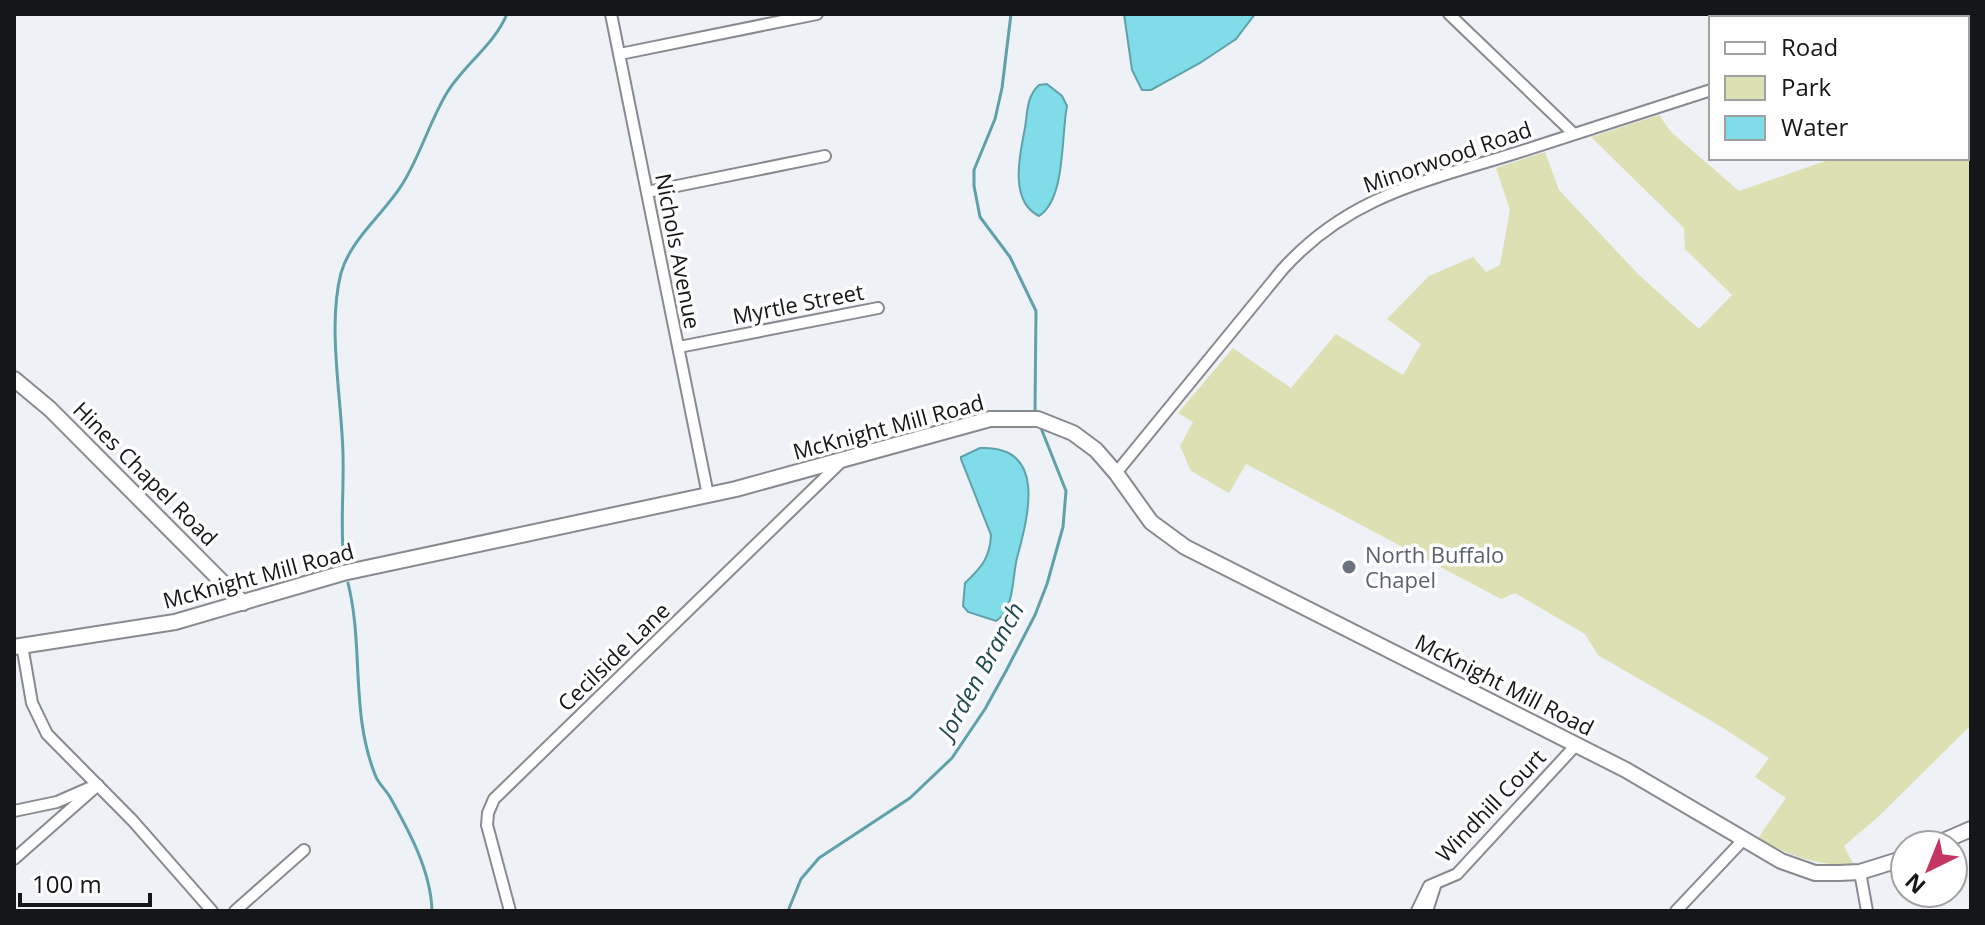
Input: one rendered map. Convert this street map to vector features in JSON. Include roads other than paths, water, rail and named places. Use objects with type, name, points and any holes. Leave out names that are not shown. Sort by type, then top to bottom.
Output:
[{"type":"street","name":"Nichols Avenue","points":[[611,14],[708,495]]},
{"type":"street","points":[[620,54],[817,14]]},
{"type":"street","points":[[1449,14],[1574,134]]},
{"type":"street","name":"Minorwood Road","points":[[1116,473],[1282,270],[1323,231],[1357,208],[1395,191],[1709,91]]},
{"type":"street","points":[[647,192],[825,156]]},
{"type":"street","name":"Myrtle Street","points":[[679,347],[878,308]]},
{"type":"street","name":"Hines Chapel Road","points":[[14,379],[50,409],[243,603]]},
{"type":"street","name":"McKnight Mill Road","points":[[18,646],[175,622],[383,564],[708,495],[972,423],[1019,417],[1047,421],[1073,433],[1096,450],[1151,522],[1185,547],[1576,745],[1801,870],[1815,873],[1860,872],[1889,863]]},
{"type":"street","name":"Cecilside Lane","points":[[510,911],[487,825],[494,799],[843,460]]},
{"type":"street","points":[[18,646],[32,703],[41,724],[55,743],[98,785],[212,911]]},
{"type":"street","name":"Windhill Court","points":[[1432,885],[1457,874],[1576,745]]},
{"type":"street","points":[[14,811],[57,802],[98,785]]},
{"type":"street","points":[[14,859],[98,785]]},
{"type":"street","points":[[1676,911],[1744,839]]},
{"type":"street","points":[[235,911],[304,850]]},
{"type":"street","points":[[1860,872],[1867,911]]},
{"type":"street","points":[[1417,911],[1432,885]]},
{"type":"street","points":[[1427,911],[1432,885]]},
{"type":"water","points":[[1124,14],[1255,14],[1236,39],[1151,90],[1142,90],[1132,70]]},
{"type":"water","points":[[1047,84],[1062,96],[1067,106],[1058,181],[1048,208],[1039,216],[1024,201],[1019,167],[1029,101],[1039,85]]},
{"type":"water","points":[[980,448],[1002,450],[1016,458],[1028,486],[1028,504],[1012,592],[1007,609],[996,621],[968,612],[963,606],[965,583],[984,562],[991,535],[961,459]]},
{"type":"waterway","points":[[344,564],[343,455],[335,340],[341,273],[352,248],[403,183],[448,91],[495,35],[507,14]]},
{"type":"waterway","name":"Jorden Branch","points":[[1011,14],[1002,88],[995,119],[974,170],[974,186],[980,217],[1010,257],[1036,311],[1035,410]]},
{"type":"waterway","name":"Jorden Branch","points":[[788,911],[801,879],[819,858],[910,798],[952,758],[1006,671],[1035,615],[1063,527],[1066,491],[1041,428]]},
{"type":"waterway","points":[[348,583],[368,753],[377,780],[390,797],[418,852],[428,881],[432,911]]},
{"type":"place","name":"North Buffalo Chapel","points":[[1349,567]]}]
